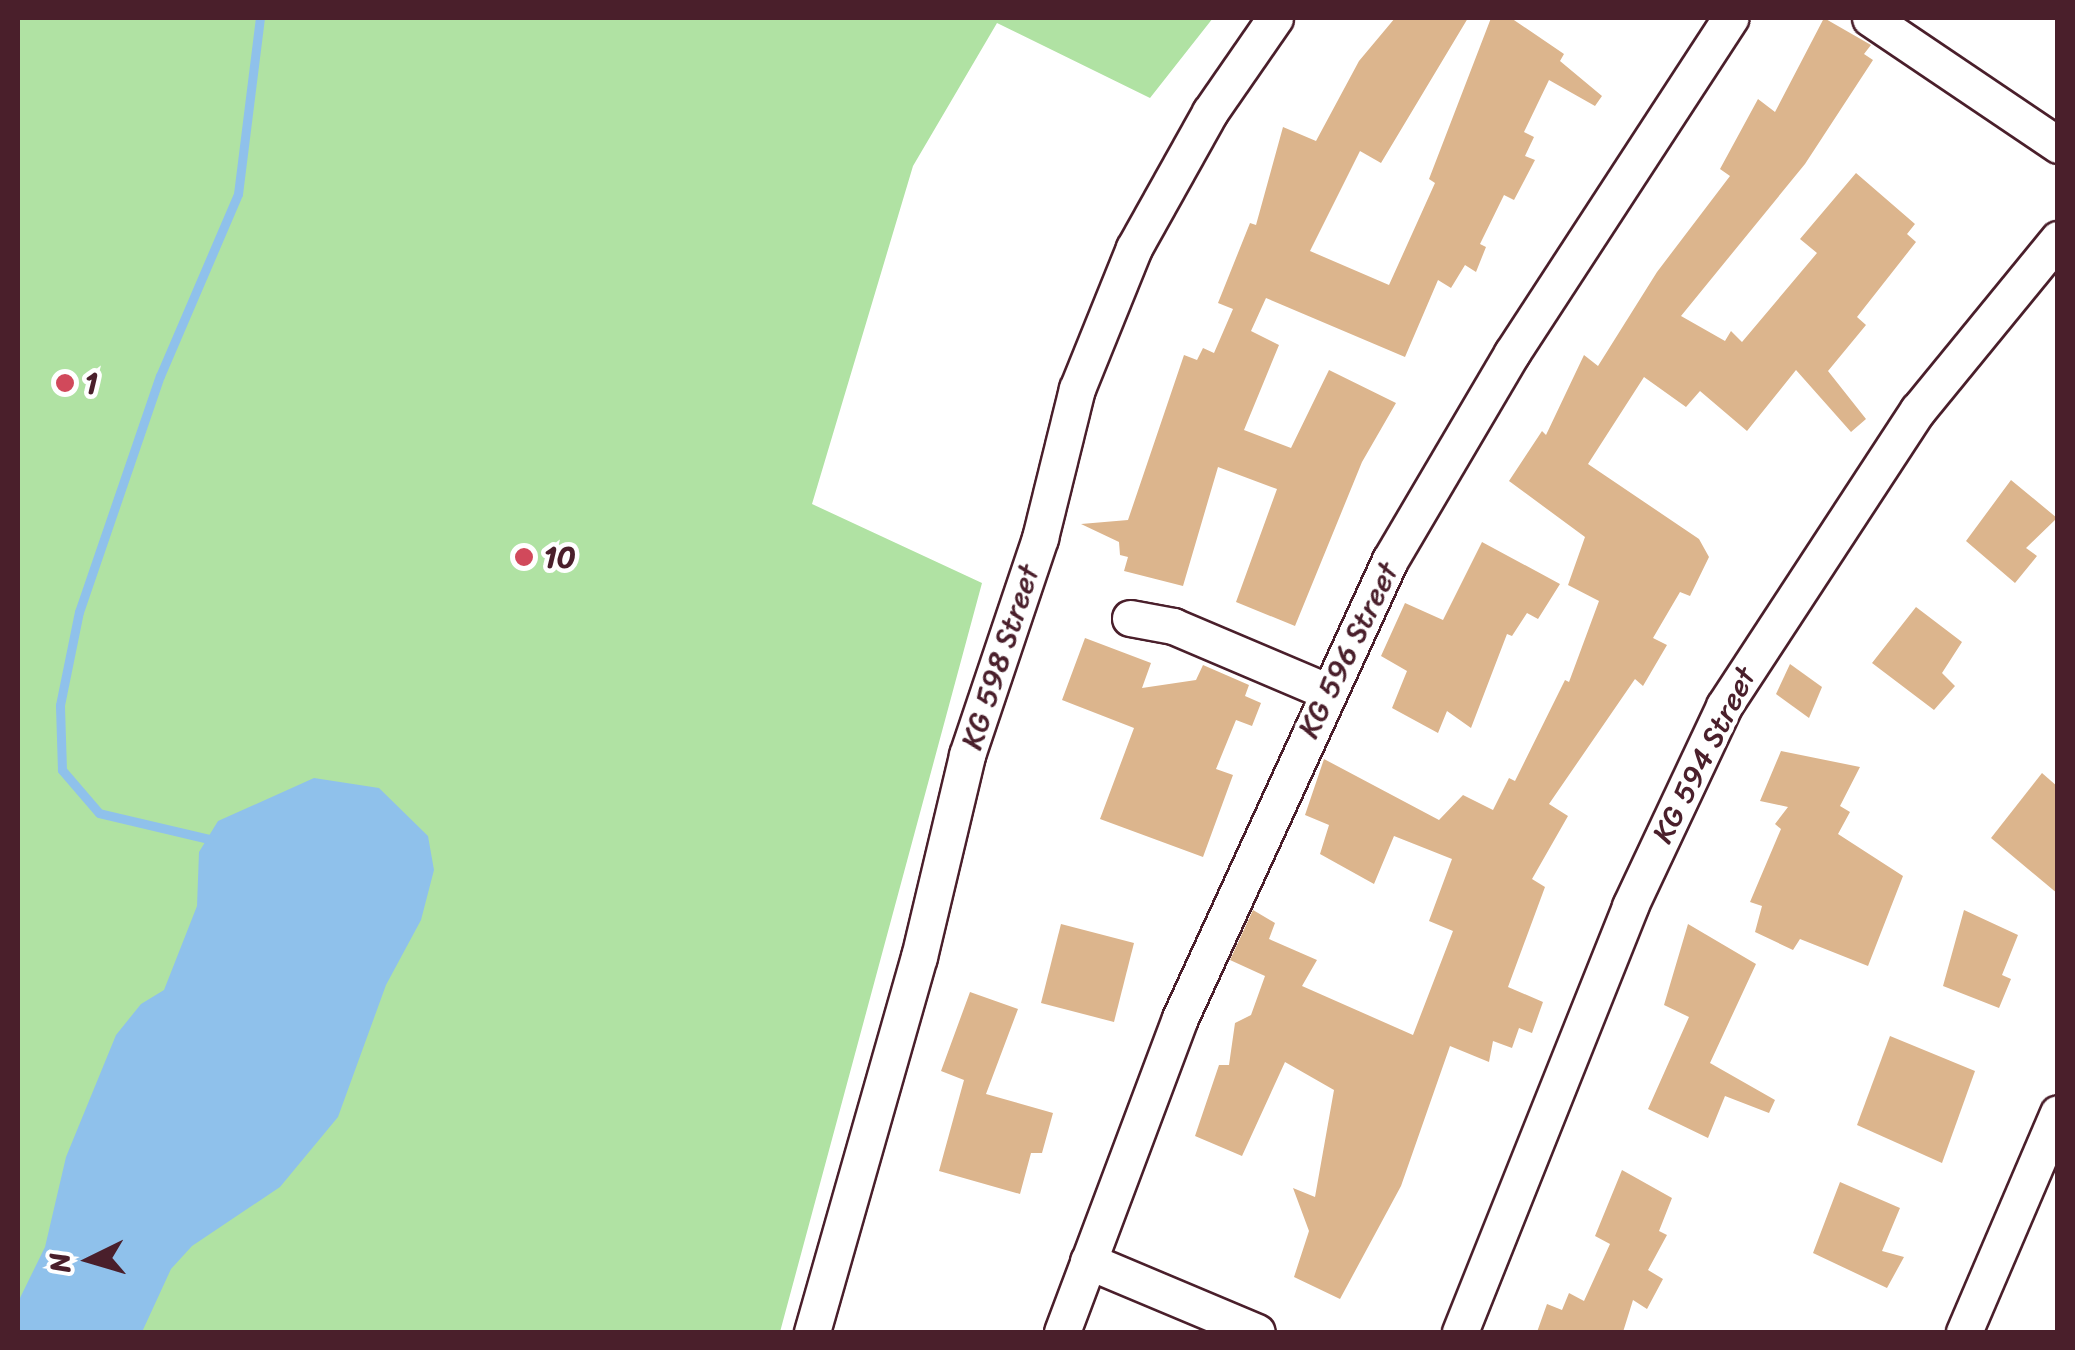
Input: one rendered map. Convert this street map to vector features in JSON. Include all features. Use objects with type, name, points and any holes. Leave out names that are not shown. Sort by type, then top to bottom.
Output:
[{"type":"street","name":"KG 598 Street","points":[[812,1332],[919,956],[967,755],[1040,538],[1076,389],[1134,248],[1210,112],[1276,18]]},
{"type":"street","name":"KG 596 Street","points":[[1062,1332],[1180,1018],[1326,691],[1390,560],[1512,353],[1730,18]]},
{"type":"street","points":[[1870,18],[2058,145]]},
{"type":"street","name":"KG 594 Street","points":[[1460,1332],[1630,906],[1724,706],[1918,410],[2058,239]]},
{"type":"street","points":[[1130,618],[1173,626],[1326,691]]},
{"type":"street","points":[[1964,1332],[2058,1113]]},
{"type":"street","points":[[1088,1262],[1256,1332]]},
{"type":"green space","points":[[18,18],[1213,18],[1150,98],[997,23],[913,166],[812,504],[982,583],[780,1332],[18,1332]]},
{"type":"water","points":[[314,778],[379,788],[428,836],[434,870],[421,920],[386,985],[338,1117],[280,1187],[192,1246],[171,1269],[142,1332],[18,1332],[18,1302],[45,1247],[66,1157],[116,1035],[141,1004],[164,990],[197,906],[199,852],[218,821]]},
{"type":"building","points":[[1395,18],[1468,18],[1381,163],[1360,151],[1310,251],[1389,285],[1435,183],[1429,179],[1491,18],[1511,18],[1564,54],[1560,61],[1602,96],[1595,106],[1549,80],[1524,132],[1534,137],[1525,156],[1535,160],[1514,200],[1504,195],[1480,244],[1486,247],[1476,272],[1465,265],[1451,288],[1438,280],[1405,357],[1266,298],[1251,331],[1279,345],[1244,430],[1291,448],[1329,370],[1396,403],[1362,462],[1295,626],[1236,602],[1277,489],[1218,467],[1183,586],[1124,571],[1128,557],[1120,555],[1119,542],[1081,524],[1128,520],[1184,355],[1197,360],[1203,348],[1214,353],[1233,309],[1218,303],[1250,223],[1256,225],[1283,127],[1316,141],[1359,61]]},
{"type":"building","points":[[1824,18],[1871,45],[1864,54],[1873,60],[1805,164],[1681,316],[1725,341],[1731,331],[1742,342],[1817,253],[1800,239],[1856,173],[1915,224],[1907,234],[1916,242],[1857,317],[1866,325],[1828,371],[1866,419],[1851,432],[1796,370],[1747,431],[1700,391],[1686,407],[1644,377],[1588,464],[1699,539],[1709,557],[1690,596],[1680,592],[1653,638],[1667,645],[1643,686],[1635,679],[1549,804],[1568,816],[1532,879],[1545,887],[1508,987],[1543,1002],[1532,1033],[1519,1028],[1512,1048],[1493,1041],[1489,1062],[1450,1046],[1401,1186],[1340,1299],[1294,1277],[1309,1231],[1293,1188],[1315,1197],[1334,1090],[1285,1062],[1242,1156],[1195,1136],[1219,1065],[1229,1065],[1235,1023],[1251,1015],[1265,976],[1230,960],[1253,910],[1275,923],[1269,939],[1317,960],[1302,986],[1413,1035],[1453,931],[1429,921],[1452,859],[1394,836],[1374,884],[1320,854],[1329,825],[1305,815],[1324,759],[1439,820],[1463,795],[1493,810],[1509,778],[1515,781],[1565,680],[1569,682],[1599,601],[1568,585],[1585,537],[1509,481],[1542,431],[1546,435],[1584,355],[1598,366],[1657,272],[1730,176],[1720,169],[1758,99],[1775,112]]},
{"type":"building","points":[[2011,480],[2057,518],[2026,548],[2037,556],[2015,583],[1966,541]]},
{"type":"building","points":[[1482,542],[1560,584],[1538,619],[1527,613],[1512,636],[1507,634],[1471,728],[1447,711],[1438,733],[1392,708],[1407,671],[1381,656],[1405,603],[1443,620]]},
{"type":"building","points":[[1916,607],[1962,642],[1942,673],[1955,686],[1934,710],[1872,663]]},
{"type":"building","points":[[1085,638],[1151,663],[1142,688],[1196,680],[1203,665],[1249,685],[1245,696],[1261,703],[1252,726],[1236,720],[1216,769],[1233,775],[1203,857],[1100,819],[1134,728],[1062,700]]},
{"type":"building","points":[[1790,664],[1822,687],[1809,718],[1776,694]]},
{"type":"building","points":[[1781,751],[1860,767],[1840,806],[1850,812],[1838,834],[1903,876],[1868,966],[1800,939],[1793,950],[1755,932],[1762,906],[1750,902],[1781,829],[1775,824],[1788,807],[1760,801]]},
{"type":"building","points":[[2042,773],[2058,787],[2058,894],[1991,838]]},
{"type":"building","points":[[1964,910],[2018,935],[2002,975],[2011,979],[1999,1008],[1943,986]]},
{"type":"building","points":[[1061,924],[1134,943],[1114,1022],[1041,1003]]},
{"type":"building","points":[[1688,924],[1756,964],[1710,1063],[1775,1100],[1769,1113],[1725,1096],[1708,1138],[1648,1109],[1689,1017],[1664,1005]]},
{"type":"building","points":[[970,992],[1018,1009],[986,1094],[1053,1113],[1042,1153],[1031,1153],[1020,1194],[939,1171],[964,1080],[941,1071]]},
{"type":"building","points":[[1890,1036],[1975,1071],[1942,1163],[1857,1125]]},
{"type":"building","points":[[1622,1170],[1672,1198],[1659,1231],[1667,1235],[1648,1270],[1663,1279],[1647,1309],[1633,1300],[1623,1332],[1537,1332],[1547,1304],[1562,1310],[1569,1293],[1584,1301],[1610,1244],[1595,1236]]},
{"type":"building","points":[[1840,1182],[1900,1208],[1882,1251],[1904,1257],[1887,1288],[1813,1253]]},
{"type":"waterway","points":[[209,839],[99,813],[62,770],[60,705],[79,612],[160,376],[238,194],[260,18]]},
{"type":"place","name":"1","points":[[65,383]]},
{"type":"place","name":"10","points":[[524,557]]}]
